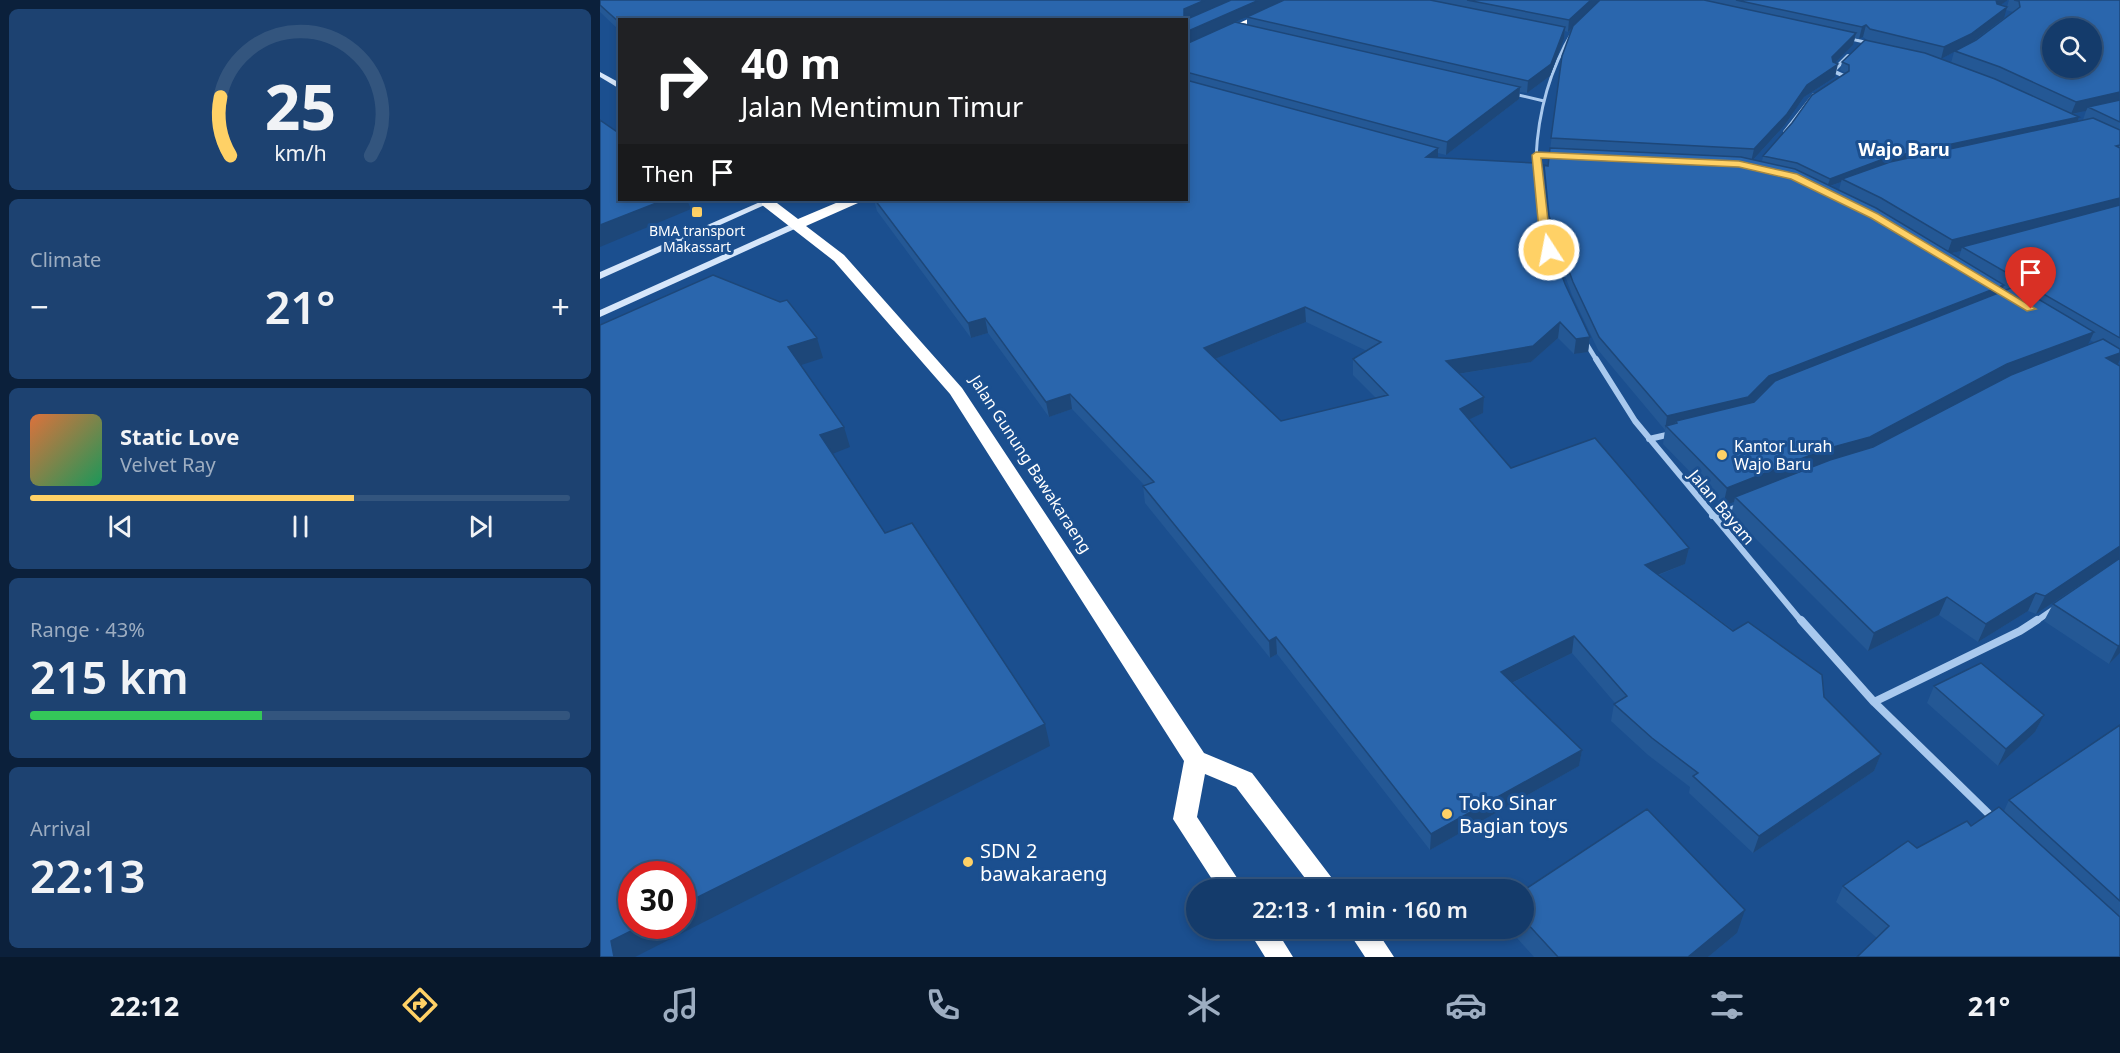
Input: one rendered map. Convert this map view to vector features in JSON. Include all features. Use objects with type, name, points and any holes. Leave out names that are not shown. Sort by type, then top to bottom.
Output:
[{"type":"highway","points":[[1188,50],[1238,31],[1298,0]]},
{"type":"highway","points":[[1188,36],[1209,41]]},
{"type":"highway","name":"Jalan Gunung Bawakaraeng","points":[[769,201],[839,258],[956,391],[1196,760]]},
{"type":"highway","points":[[796,225],[851,201]]},
{"type":"highway","points":[[1226,879],[1185,819],[1196,760],[1244,780],[1320,879]]},
{"type":"highway","points":[[1268,939],[1280,957]]},
{"type":"highway","points":[[1367,939],[1381,957]]},
{"type":"main road","points":[[600,74],[618,86]]},
{"type":"main road","points":[[600,276],[766,201]]},
{"type":"main road","points":[[600,314],[796,225]]},
{"type":"street","points":[[1835,81],[1844,76],[1833,71],[1863,41]]},
{"type":"street","points":[[1780,137],[1808,100],[1819,91]]},
{"type":"street","points":[[1536,155],[1568,156]]},
{"type":"street","points":[[1544,230],[1547,240]]},
{"type":"street","name":"Jalan Bayam","points":[[1580,330],[1607,377],[1649,439],[1712,516],[1874,702],[2000,824]]},
{"type":"street","points":[[1649,439],[1679,432]]},
{"type":"street","points":[[1712,516],[1753,501]]},
{"type":"street","points":[[1874,702],[2020,631],[2058,607]]},
{"type":"lane","points":[[1544,230],[1536,155],[1544,102],[1569,36],[1579,25]]},
{"type":"lane","points":[[1560,35],[1569,36]]},
{"type":"lane","points":[[1841,36],[1872,43]]},
{"type":"lane","points":[[1509,93],[1544,102]]},
{"type":"lane","points":[[1527,172],[1537,173]]},
{"type":"building","points":[[600,0],[1205,0],[1184,9],[1184,18],[618,18],[618,21],[600,5]]},
{"type":"building","points":[[1231,0],[1259,0],[1188,31],[1188,19]]},
{"type":"building","points":[[1284,0],[1430,0],[1565,27],[1551,64],[1528,81],[1247,17]]},
{"type":"building","points":[[1467,0],[1591,0],[1569,20]]},
{"type":"building","points":[[1600,0],[1704,0],[1856,33],[1832,57],[1833,62],[1838,64],[1807,85],[1787,114],[1754,149],[1551,138],[1562,56],[1573,26]]},
{"type":"building","points":[[1736,0],[1996,0],[1997,4],[2007,7],[1971,34],[1944,47],[1870,29],[1866,25],[1862,27]]},
{"type":"building","points":[[2014,0],[2120,0],[2120,92],[2076,102],[2000,67],[1955,51],[1976,40],[2020,7],[2019,1]]},
{"type":"building","points":[[1235,22],[1520,87],[1447,142],[1188,73],[1188,43]]},
{"type":"building","points":[[1865,40],[1925,53],[1995,79],[2079,117],[1886,158],[1830,179],[1797,163],[1763,156],[1792,123],[1812,95],[1849,71],[1849,65],[1842,62]]},
{"type":"building","points":[[1188,81],[1438,148],[1426,157],[1535,163],[1541,217],[1565,284],[1590,337],[1576,339],[1560,322],[1533,346],[1446,361],[1484,397],[1460,409],[1511,468],[1595,438],[1689,548],[1645,565],[1733,631],[1748,622],[1822,675],[1824,697],[1881,754],[1759,836],[1693,776],[1698,773],[1652,738],[1614,704],[1627,696],[1574,636],[1501,672],[1582,750],[1431,834],[1276,637],[1269,641],[1143,486],[1154,482],[1070,394],[1046,402],[985,318],[968,323],[876,201],[1188,201]],"holes":[[[1305,307],[1381,342],[1353,359],[1388,395],[1281,421],[1204,348]]]},
{"type":"building","points":[[2120,100],[2120,122],[2088,107]]},
{"type":"building","points":[[2093,118],[2120,130],[2120,145],[2116,146],[2120,148],[2120,198],[1952,240],[1881,198],[1842,179],[1890,162]]},
{"type":"building","points":[[600,120],[618,133],[618,201],[661,201],[600,225]]},
{"type":"building","points":[[1550,148],[1741,157],[1795,169],[1876,208],[2004,285],[1769,376],[1748,397],[1667,416],[1599,337],[1573,282],[1549,216],[1544,165],[1548,166]]},
{"type":"building","points":[[2120,205],[2120,338],[1962,247]]},
{"type":"building","points":[[713,275],[780,302],[787,300],[817,338],[788,347],[844,427],[820,435],[885,533],[912,523],[1045,724],[696,898],[696,861],[618,861],[618,938],[611,941],[614,957],[600,957],[600,325]]},
{"type":"building","points":[[2016,286],[2094,332],[2007,364],[1870,437],[1826,449],[1727,488],[1666,426],[1677,423],[1676,421],[1754,402],[1775,381]]},
{"type":"building","points":[[2103,339],[2120,349],[2120,353],[2106,358],[2120,366],[2120,546],[2045,596],[2036,593],[1986,624],[1947,597],[1874,633],[1735,497],[1830,460],[1873,447],[2011,375]]},
{"type":"building","points":[[2120,558],[2120,645],[2118,646],[2053,604]]},
{"type":"building","points":[[1981,663],[2044,715],[2006,749],[1934,686]]},
{"type":"building","points":[[2120,725],[2120,901],[2009,800]]},
{"type":"building","points":[[1999,807],[2120,917],[2120,957],[1857,957],[1889,926],[1843,886],[1908,841],[1917,848],[1967,821],[1971,826]]},
{"type":"building","points":[[1647,809],[1745,910],[1688,957],[1558,957],[1534,931],[1534,883]]},
{"type":"place","name":"BMA transport Makassart","points":[[697,212]]},
{"type":"place","name":"Kantor Lurah Wajo Baru","points":[[1722,455]]},
{"type":"place","name":"Toko Sinar Bagian toys","points":[[1447,814]]},
{"type":"place","name":"SDN 2 bawakaraeng","points":[[968,862]]},
{"type":"district","name":"Wajo Baru","points":[[1904,149]]},
{"type":"route","points":[[1549,250],[1544,230],[1536,155],[1739,164],[1794,176],[1828,192],[1875,216],[2031,309]]}]
